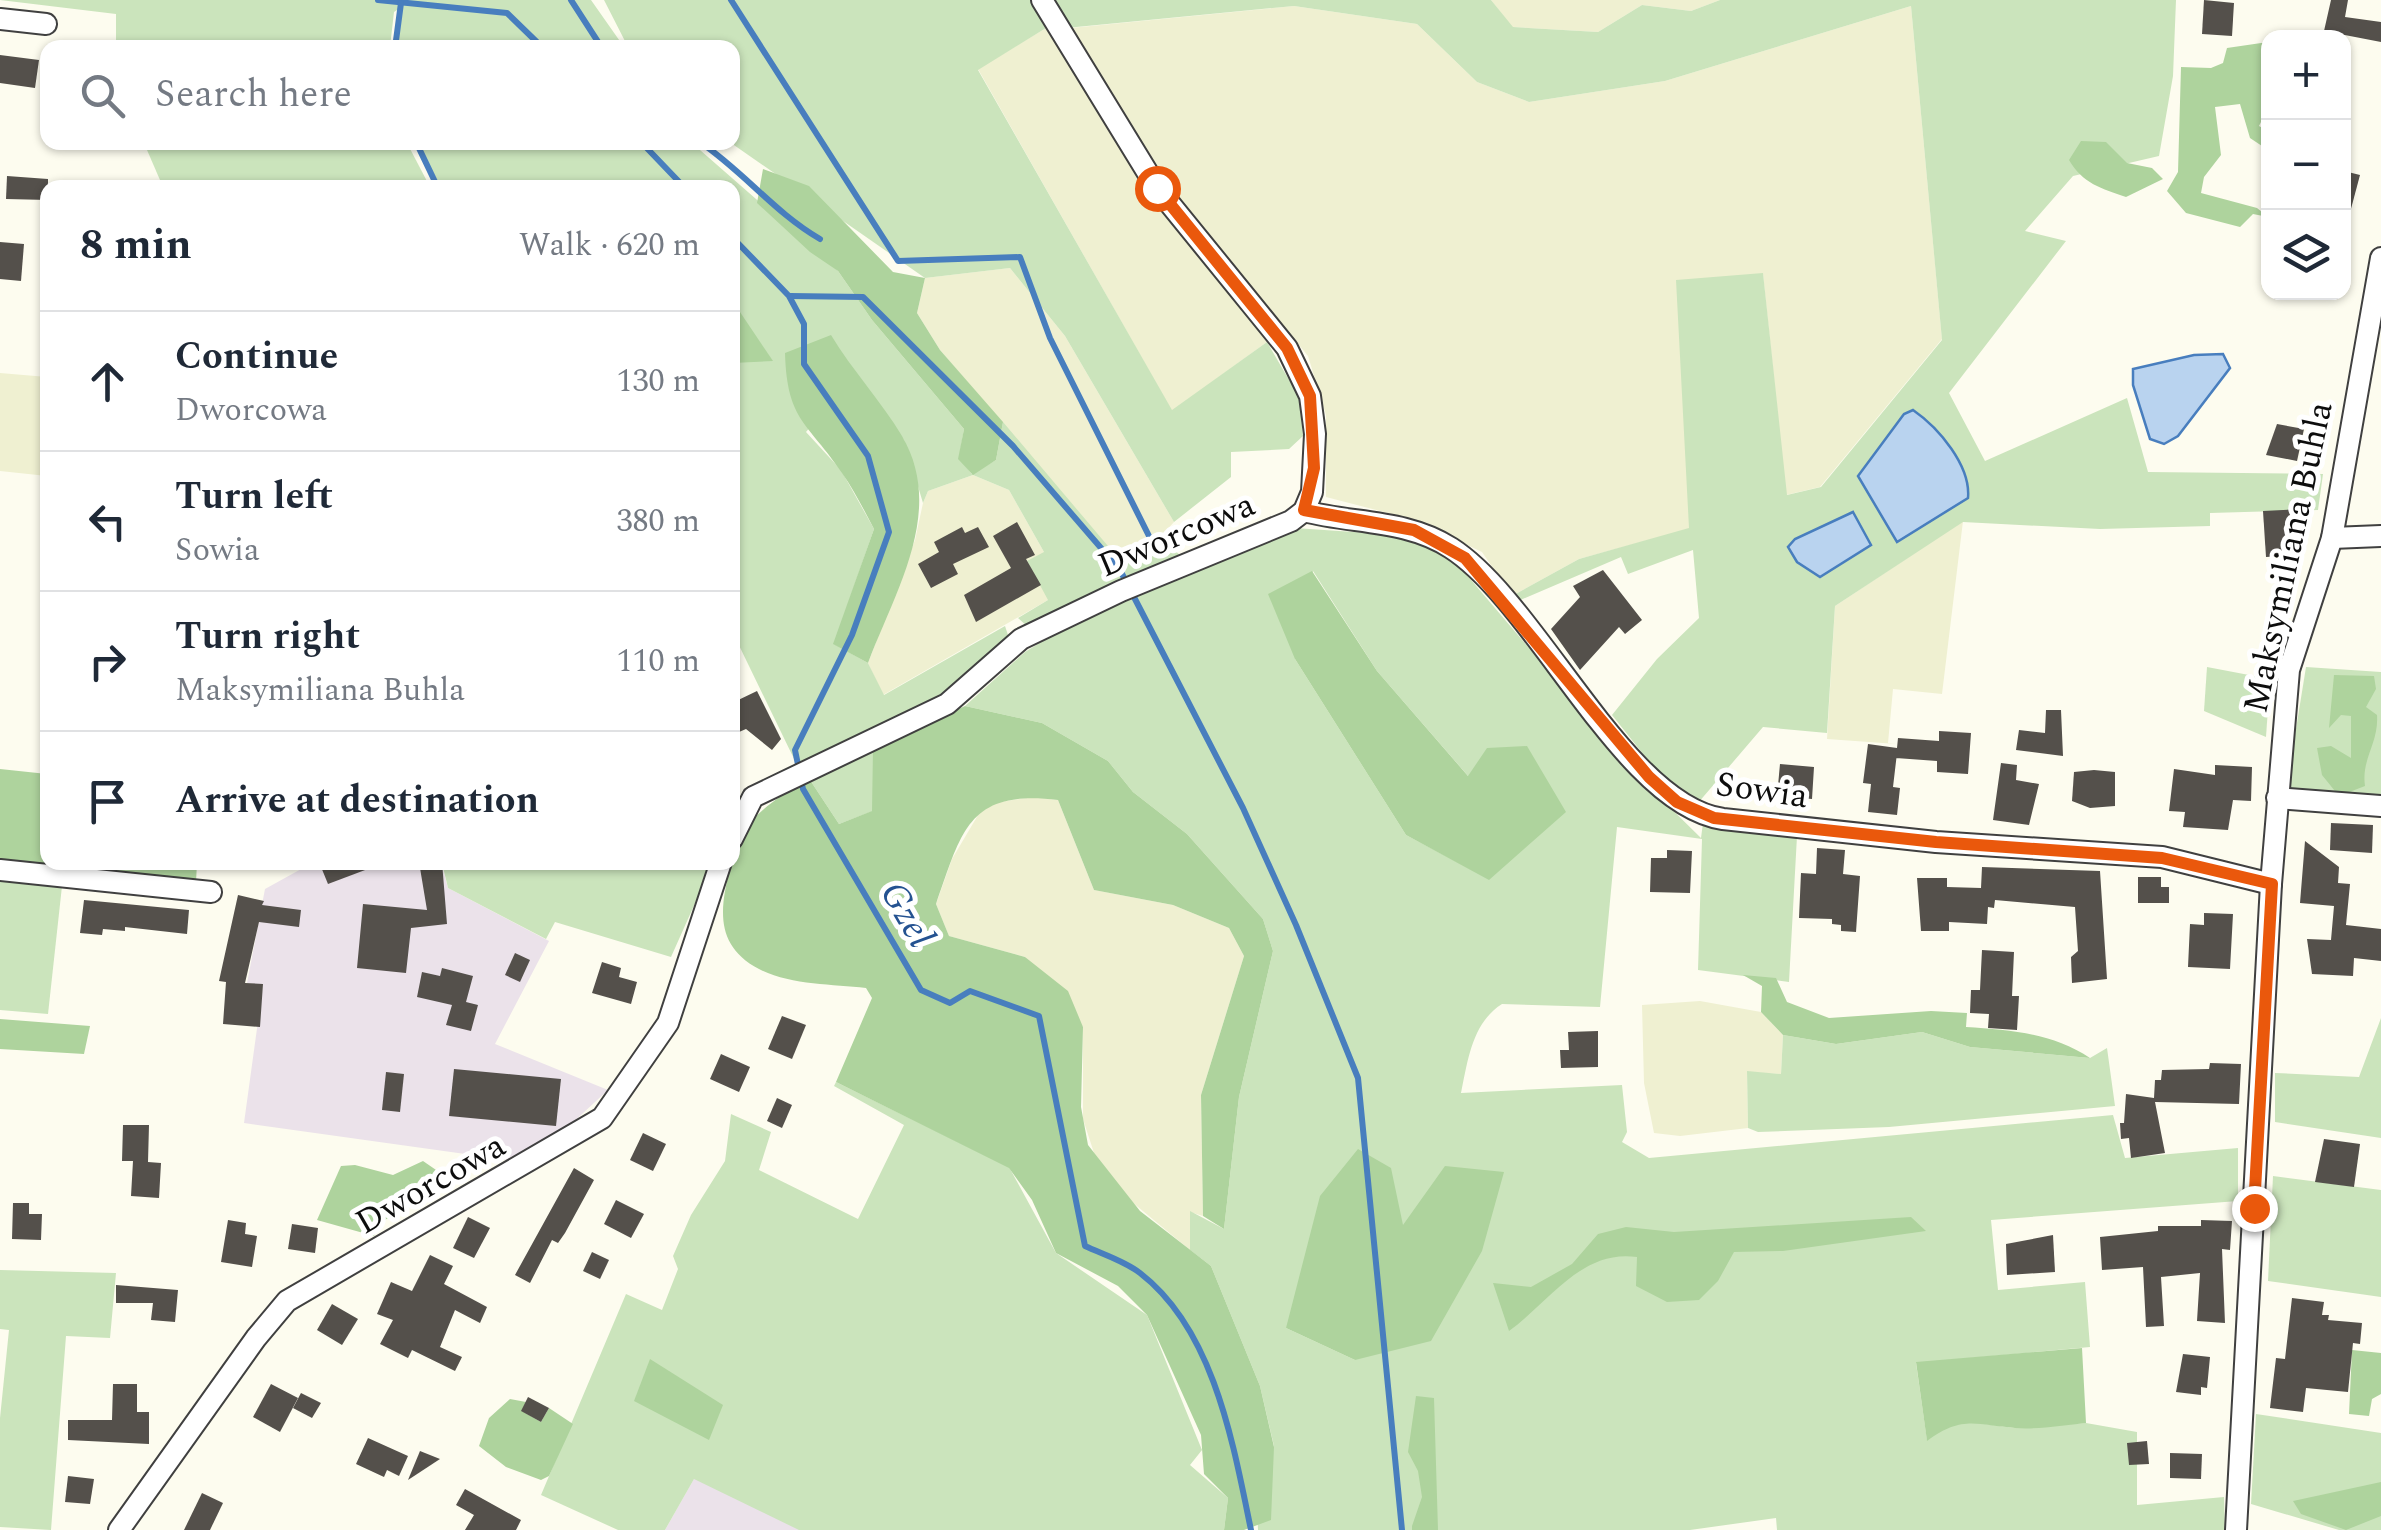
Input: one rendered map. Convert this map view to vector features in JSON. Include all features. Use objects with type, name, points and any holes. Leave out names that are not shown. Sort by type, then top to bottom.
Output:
[{"type":"street","name":"Dworcowa","points":[[740,823],[753,797],[810,766],[947,704],[1021,639],[1129,588],[1275,528],[1304,510],[1312,492],[1315,434],[1310,396],[1287,348],[1157,188],[1042,0]]},
{"type":"street","points":[[0,19],[46,24]]},
{"type":"street","name":"Maksymiliana Buhla","points":[[2236,1530],[2277,798],[2290,670],[2332,538],[2381,258]]},
{"type":"street","name":"Sowia","points":[[1304,510],[1414,530],[1465,558],[1649,777],[1690,810],[1723,819],[1936,842],[2162,858],[2272,884]]},
{"type":"street","points":[[2332,538],[2381,536]]},
{"type":"street","points":[[2277,798],[2381,806]]},
{"type":"street","points":[[0,870],[211,892]]},
{"type":"street","name":"Dworcowa","points":[[120,1530],[287,1301],[602,1118],[668,1023],[718,870]]},
{"type":"shaded area","points":[[299,870],[443,870],[448,888],[549,941],[495,1044],[608,1090],[529,1163],[244,1123],[263,985],[247,983],[265,889]]},
{"type":"shaded area","points":[[695,1477],[803,1530],[665,1530]]},
{"type":"green space","points":[[0,0],[591,0],[619,40],[396,40],[400,8],[394,12],[391,40],[116,40],[116,14]]},
{"type":"green space","points":[[604,0],[1033,0],[1046,28],[978,70],[1172,410],[1267,342],[1299,397],[1303,436],[1289,449],[1231,452],[1231,477],[1174,522],[1065,336],[1010,268],[925,278],[740,149],[740,40],[624,40]]},
{"type":"green space","points":[[1048,0],[1491,0],[1513,27],[1598,32],[1642,5],[1691,11],[1720,0],[2176,0],[2173,76],[2159,156],[2073,176],[2025,231],[2066,241],[1949,393],[1985,461],[2127,398],[2148,472],[2323,474],[2318,510],[2210,513],[2210,526],[2100,529],[1963,522],[1835,606],[1827,733],[1763,727],[1698,803],[1659,774],[1612,715],[1657,659],[1699,618],[1693,550],[1628,574],[1621,557],[1518,601],[1512,596],[1579,559],[1689,528],[1676,280],[1763,273],[1787,495],[1821,487],[1942,340],[1911,6],[1665,81],[1529,102],[1477,82],[1417,24],[1294,6],[1066,28]]},
{"type":"green space","points":[[1491,0],[1720,0],[1691,11],[1642,5],[1598,32],[1512,27]]},
{"type":"green space","points":[[1294,6],[1417,24],[1477,82],[1529,102],[1665,81],[1911,6],[1942,339],[1820,487],[1786,495],[1763,274],[1689,529],[1579,559],[1512,596],[1482,552],[1415,520],[1326,497],[1326,415],[1308,356],[1177,196],[1060,29]]},
{"type":"green space","points":[[1046,28],[1267,342],[1172,411],[978,69]]},
{"type":"green space","points":[[2261,43],[2261,145],[2250,138],[2240,104],[2215,107],[2221,155],[2204,177],[2201,193],[2261,211],[2261,216],[2253,214],[2240,227],[2186,213],[2167,191],[2178,172],[2181,67],[2211,68],[2223,63],[2227,48]]},
{"type":"green space","points":[[2081,141],[2106,142],[2127,163],[2152,168],[2163,179],[2126,197],[2101,188],[2086,180],[2069,160]]},
{"type":"green space","points":[[147,150],[411,150],[426,180],[160,180]]},
{"type":"green space","points":[[422,150],[700,150],[734,180],[437,180]]},
{"type":"green space","points":[[763,169],[809,186],[893,272],[925,278],[917,313],[940,350],[1003,422],[996,460],[973,475],[958,459],[964,429],[872,320],[838,271],[810,252],[757,203]]},
{"type":"green space","points":[[740,185],[838,271],[872,320],[964,429],[959,458],[972,474],[996,460],[1003,422],[1113,552],[1147,552],[1159,538],[1185,559],[1028,627],[1018,618],[1048,600],[1027,561],[1044,552],[1009,490],[973,475],[928,491],[923,503],[904,440],[855,374],[806,432],[841,470],[874,529],[834,644],[868,663],[884,695],[1005,626],[1010,641],[947,696],[797,765],[740,647]]},
{"type":"green space","points":[[1010,268],[1065,336],[1174,522],[1147,552],[1113,553],[940,350],[917,313],[925,278]]},
{"type":"green space","points":[[740,312],[773,361],[740,363]]},
{"type":"green space","points":[[831,335],[902,436],[914,464],[919,493],[912,551],[868,663],[833,644],[874,529],[846,480],[795,408],[787,376],[785,353]]},
{"type":"green space","points":[[0,373],[40,376],[40,475],[0,471]]},
{"type":"green space","points":[[973,475],[1009,490],[1044,552],[1048,600],[883,695],[868,663],[915,540],[923,503],[928,491]]},
{"type":"green space","points":[[1963,521],[1942,694],[1893,689],[1888,743],[1897,744],[1827,739],[1835,606]]},
{"type":"green space","points":[[1295,528],[1412,536],[1454,560],[1640,778],[1701,838],[1703,823],[1797,836],[1789,982],[1698,970],[1702,839],[1617,827],[1600,1007],[1502,1004],[1478,1032],[1461,1093],[1622,1085],[1627,1132],[1622,1142],[1649,1158],[2113,1115],[2125,1158],[2238,1148],[2238,1201],[1991,1220],[1998,1290],[2085,1282],[2090,1347],[1916,1363],[1927,1440],[1947,1425],[1971,1422],[2014,1428],[2086,1423],[2137,1432],[2137,1505],[2224,1497],[2225,1530],[1777,1530],[1776,1518],[1690,1530],[1258,1530],[1257,1511],[1274,1446],[1260,1386],[1211,1266],[1190,1250],[1190,1211],[1224,1229],[1239,1097],[1273,951],[1263,919],[1187,834],[1133,792],[1108,761],[1042,723],[965,706],[1025,652],[1093,610]],"holes":[[[1313,571],[1377,671],[1469,777],[1489,879],[1406,835],[1295,659]],[[1403,1226],[1355,1360],[1286,1328]]]},
{"type":"green space","points":[[1312,571],[1377,671],[1468,776],[1487,748],[1527,746],[1566,812],[1489,880],[1406,835],[1295,659],[1268,594]]},
{"type":"green space","points":[[2207,667],[2270,679],[2266,737],[2204,711]]},
{"type":"green space","points":[[2306,667],[2381,672],[2381,799],[2286,791]]},
{"type":"green space","points":[[2334,675],[2374,676],[2376,689],[2366,707],[2377,715],[2377,725],[2365,767],[2365,786],[2339,796],[2322,775],[2317,748],[2331,746],[2351,758],[2351,716],[2341,715],[2329,728]]},
{"type":"green space","points":[[965,706],[1042,723],[1108,761],[1133,792],[1187,834],[1263,919],[1273,951],[1239,1097],[1224,1229],[1203,1216],[1201,1095],[1244,956],[1229,928],[1173,905],[1094,890],[1058,800],[1005,801],[973,820],[953,855],[936,904],[949,936],[1025,957],[1068,991],[1083,1027],[1081,1107],[1088,1145],[1140,1211],[1211,1266],[1260,1386],[1274,1447],[1271,1520],[1244,1530],[1224,1530],[1228,1498],[1204,1474],[1201,1435],[1147,1315],[1118,1286],[1056,1253],[1032,1200],[1009,1168],[836,1082],[872,998],[866,988],[811,983],[771,974],[745,960],[728,938],[723,913],[726,884],[730,870],[740,870],[743,832],[756,816],[808,777],[839,824],[872,811],[873,749]]},
{"type":"green space","points":[[873,749],[873,811],[839,824],[808,777]]},
{"type":"green space","points":[[0,769],[40,773],[40,866],[0,862]]},
{"type":"green space","points":[[1033,797],[1058,800],[1094,890],[1173,905],[1229,928],[1244,956],[1201,1095],[1203,1216],[1190,1212],[1190,1250],[1132,1202],[1094,1153],[1083,1119],[1083,1027],[1025,957],[949,936],[936,904],[952,859],[981,810],[991,803]]},
{"type":"green space","points":[[78,870],[197,870],[196,882]]},
{"type":"green space","points":[[444,870],[710,870],[671,957],[555,922],[546,939],[448,888]]},
{"type":"green space","points":[[0,880],[62,886],[48,1014],[0,1010]]},
{"type":"green space","points":[[1743,975],[1776,978],[1787,1002],[1829,1018],[1931,1011],[1967,1013],[1966,1027],[2046,1038],[2090,1058],[1970,1047],[1922,1032],[1836,1044],[1783,1035],[1761,1012],[1762,986]]},
{"type":"green space","points":[[1700,1001],[1761,1012],[1783,1035],[1781,1074],[1747,1072],[1748,1128],[1680,1136],[1654,1133],[1644,1083],[1642,1005]]},
{"type":"green space","points":[[2381,1018],[2381,1138],[2275,1122],[2275,1073],[2359,1077]]},
{"type":"green space","points":[[0,1019],[90,1026],[84,1054],[0,1049]]},
{"type":"green space","points":[[1922,1032],[1970,1047],[2090,1058],[2107,1048],[2115,1106],[1889,1127],[1758,1132],[1748,1128],[1747,1071],[1781,1074],[1783,1035],[1836,1044]]},
{"type":"green space","points":[[836,1082],[1009,1167],[1056,1253],[1147,1315],[1202,1450],[1190,1465],[1228,1498],[1224,1530],[799,1530],[694,1479],[665,1530],[618,1530],[541,1495],[626,1294],[662,1310],[678,1269],[673,1256],[691,1215],[725,1161],[731,1114],[771,1132],[759,1170],[858,1219],[904,1125],[834,1086]]},
{"type":"green space","points":[[1358,1149],[1391,1168],[1403,1225],[1445,1166],[1504,1172],[1482,1251],[1431,1341],[1355,1360],[1286,1328],[1320,1196]]},
{"type":"green space","points":[[423,1161],[439,1172],[435,1182],[415,1203],[380,1222],[374,1236],[317,1220],[341,1166],[355,1165],[393,1175]]},
{"type":"green space","points":[[2273,1176],[2381,1190],[2381,1297],[2268,1281]]},
{"type":"green space","points":[[1911,1217],[1926,1231],[1783,1251],[1734,1252],[1718,1281],[1699,1300],[1667,1302],[1636,1286],[1637,1257],[1600,1261],[1568,1280],[1509,1331],[1493,1283],[1531,1287],[1572,1264],[1598,1234],[1626,1227],[1674,1232]]},
{"type":"green space","points":[[0,1270],[116,1273],[110,1338],[66,1336],[51,1530],[0,1527],[0,1418],[9,1330],[0,1329]]},
{"type":"green space","points":[[2082,1348],[2086,1423],[2033,1428],[1960,1425],[1927,1441],[1916,1362]]},
{"type":"green space","points":[[2352,1350],[2381,1353],[2381,1394],[2372,1399],[2369,1416],[2349,1414]]},
{"type":"green space","points":[[650,1359],[723,1405],[709,1440],[634,1401]]},
{"type":"green space","points":[[1416,1396],[1434,1398],[1438,1530],[1412,1530],[1422,1497],[1418,1471],[1408,1452]]},
{"type":"green space","points":[[510,1399],[526,1402],[522,1411],[541,1422],[549,1408],[573,1424],[549,1476],[541,1480],[506,1467],[479,1446],[489,1418]]},
{"type":"green space","points":[[2256,1414],[2381,1433],[2381,1530],[2339,1530],[2251,1504]]},
{"type":"green space","points":[[2381,1482],[2381,1516],[2346,1530],[2301,1514],[2293,1501]]},
{"type":"water","points":[[2223,354],[2230,368],[2178,436],[2164,444],[2150,439],[2133,385],[2133,369],[2194,355]]},
{"type":"water","points":[[1913,410],[1933,427],[1959,461],[1968,498],[1897,542],[1858,476],[1904,414]]},
{"type":"water","points":[[1853,512],[1871,545],[1820,577],[1797,562],[1788,547],[1795,539]]},
{"type":"building","points":[[2204,0],[2234,3],[2232,36],[2202,34]]},
{"type":"building","points":[[2331,0],[2348,0],[2345,17],[2381,22],[2381,42],[2351,36],[2351,30],[2324,30]]},
{"type":"building","points":[[0,55],[39,60],[35,88],[0,83]]},
{"type":"building","points":[[2351,173],[2360,175],[2351,209]]},
{"type":"building","points":[[7,176],[48,179],[40,180],[40,200],[6,199]]},
{"type":"building","points":[[0,242],[24,244],[21,281],[0,279]]},
{"type":"building","points":[[2277,424],[2304,429],[2297,461],[2266,455]]},
{"type":"building","points":[[2300,509],[2303,555],[2266,557],[2263,511]]},
{"type":"building","points":[[1017,522],[1035,555],[1026,559],[1041,585],[976,622],[964,595],[1011,568],[993,536]]},
{"type":"building","points":[[962,527],[965,533],[978,527],[989,547],[953,564],[958,574],[931,588],[918,564],[939,552],[934,542]]},
{"type":"building","points":[[1603,570],[1642,620],[1625,634],[1619,627],[1580,670],[1551,629],[1580,597],[1573,586]]},
{"type":"building","points":[[757,691],[781,739],[772,750],[746,729],[740,732],[740,699]]},
{"type":"building","points":[[2046,710],[2061,710],[2063,756],[2016,750],[2019,730],[2045,733]]},
{"type":"building","points":[[1939,731],[1971,733],[1968,774],[1937,772],[1937,761],[1896,758],[1893,787],[1900,788],[1897,815],[1868,812],[1871,784],[1863,783],[1868,744],[1897,748],[1898,738],[1939,741]]},
{"type":"building","points":[[2001,763],[2017,765],[2016,780],[2039,784],[2029,825],[1993,820]]},
{"type":"building","points":[[1780,764],[1814,767],[1812,799],[1777,796]]},
{"type":"building","points":[[2215,765],[2252,767],[2251,801],[2233,800],[2228,830],[2183,827],[2185,812],[2169,811],[2174,769],[2215,775]]},
{"type":"building","points":[[2074,772],[2115,772],[2115,806],[2090,808],[2072,801]]},
{"type":"building","points":[[2331,823],[2373,825],[2372,853],[2330,850]]},
{"type":"building","points":[[2305,841],[2339,867],[2338,883],[2350,884],[2346,925],[2381,929],[2381,961],[2354,958],[2353,976],[2312,974],[2307,939],[2331,940],[2334,906],[2300,903]]},
{"type":"building","points":[[1817,848],[1845,850],[1843,874],[1860,876],[1856,932],[1841,931],[1841,925],[1832,924],[1832,919],[1799,918],[1801,873],[1816,874]]},
{"type":"building","points":[[1667,850],[1692,851],[1690,893],[1650,892],[1651,858],[1667,858]]},
{"type":"building","points":[[1982,867],[2100,871],[2107,979],[2072,983],[2071,957],[2078,951],[2075,907],[1995,900],[1994,908],[1988,907],[1987,924],[1949,922],[1949,931],[1921,931],[1917,878],[1947,878],[1947,887],[1981,888]]},
{"type":"building","points":[[322,870],[365,870],[328,884]]},
{"type":"building","points":[[420,870],[443,870],[447,924],[411,928],[406,973],[357,968],[363,904],[427,910]]},
{"type":"building","points":[[2138,877],[2161,877],[2161,887],[2169,887],[2169,903],[2138,903]]},
{"type":"building","points":[[238,895],[264,901],[262,905],[301,910],[299,927],[259,922],[245,983],[263,984],[260,1027],[223,1024],[226,982],[219,981]]},
{"type":"building","points":[[84,900],[189,910],[187,934],[125,927],[125,931],[103,929],[102,935],[80,933]]},
{"type":"building","points":[[2204,913],[2233,914],[2230,969],[2188,967],[2190,924],[2204,925]]},
{"type":"building","points":[[1982,950],[2014,952],[2012,996],[2019,996],[2017,1030],[1988,1028],[1989,1014],[1970,1013],[1971,990],[1980,990]]},
{"type":"building","points":[[515,953],[530,960],[520,982],[505,975]]},
{"type":"building","points":[[602,962],[621,968],[619,977],[637,982],[631,1004],[592,993]]},
{"type":"building","points":[[442,968],[473,976],[466,1002],[478,1005],[471,1031],[446,1025],[452,1005],[417,997],[422,972],[440,976]]},
{"type":"building","points":[[782,1016],[806,1025],[792,1059],[768,1049]]},
{"type":"building","points":[[1598,1031],[1598,1067],[1561,1068],[1560,1050],[1569,1050],[1568,1032]]},
{"type":"building","points":[[721,1054],[750,1067],[739,1092],[710,1079]]},
{"type":"building","points":[[2210,1063],[2241,1064],[2239,1104],[2155,1102],[2165,1153],[2131,1158],[2129,1138],[2121,1139],[2126,1094],[2154,1098],[2155,1080],[2161,1080],[2162,1070],[2209,1069]]},
{"type":"building","points":[[454,1069],[561,1079],[556,1126],[449,1116]]},
{"type":"building","points":[[386,1072],[404,1074],[400,1112],[382,1110]]},
{"type":"building","points":[[777,1098],[792,1105],[782,1128],[767,1121]]},
{"type":"building","points":[[123,1125],[149,1125],[148,1162],[161,1163],[159,1198],[131,1196],[133,1161],[122,1161]]},
{"type":"building","points":[[643,1133],[666,1144],[653,1171],[630,1160]]},
{"type":"building","points":[[2324,1139],[2360,1144],[2354,1187],[2315,1182]]},
{"type":"building","points":[[574,1168],[594,1180],[558,1243],[552,1240],[530,1283],[515,1275]]},
{"type":"building","points":[[616,1200],[644,1214],[631,1238],[604,1224]]},
{"type":"building","points":[[13,1203],[29,1203],[29,1214],[42,1214],[41,1240],[12,1239]]},
{"type":"building","points":[[468,1217],[490,1228],[474,1258],[453,1248]]},
{"type":"building","points":[[228,1220],[246,1223],[245,1234],[257,1236],[252,1267],[221,1262]]},
{"type":"building","points":[[2201,1220],[2232,1221],[2230,1250],[2222,1249],[2225,1323],[2197,1321],[2200,1273],[2161,1277],[2164,1326],[2146,1327],[2143,1267],[2102,1270],[2100,1237],[2158,1231],[2158,1226],[2201,1226]]},
{"type":"building","points":[[292,1224],[318,1228],[315,1253],[288,1249]]},
{"type":"building","points":[[2053,1235],[2055,1272],[2007,1275],[2006,1244]]},
{"type":"building","points":[[592,1252],[609,1260],[600,1279],[583,1271]]},
{"type":"building","points":[[430,1255],[453,1266],[444,1284],[487,1307],[480,1323],[455,1310],[440,1347],[462,1357],[455,1371],[412,1350],[408,1358],[380,1344],[393,1320],[377,1314],[391,1282],[412,1291]]},
{"type":"building","points":[[116,1285],[178,1290],[175,1322],[151,1320],[153,1303],[116,1303]]},
{"type":"building","points":[[2292,1298],[2324,1302],[2322,1315],[2329,1315],[2328,1320],[2362,1323],[2360,1344],[2353,1343],[2348,1392],[2306,1388],[2303,1412],[2270,1408],[2276,1358],[2285,1359]]},
{"type":"building","points":[[332,1304],[358,1319],[342,1345],[317,1330]]},
{"type":"building","points":[[2183,1354],[2210,1357],[2207,1388],[2201,1387],[2201,1395],[2176,1392]]},
{"type":"building","points":[[113,1384],[137,1384],[137,1412],[149,1412],[149,1444],[68,1440],[68,1420],[112,1420]]},
{"type":"building","points":[[271,1384],[298,1398],[280,1432],[253,1417]]},
{"type":"building","points":[[301,1393],[321,1403],[312,1418],[293,1408]]},
{"type":"building","points":[[528,1397],[549,1408],[541,1422],[521,1411]]},
{"type":"building","points":[[368,1438],[408,1456],[399,1476],[387,1470],[384,1477],[356,1464]]},
{"type":"building","points":[[2147,1441],[2149,1464],[2129,1465],[2127,1443]]},
{"type":"building","points":[[420,1451],[440,1459],[408,1480]]},
{"type":"building","points":[[2170,1453],[2202,1454],[2201,1479],[2170,1478]]},
{"type":"building","points":[[68,1476],[94,1479],[90,1504],[65,1502]]},
{"type":"building","points":[[465,1489],[521,1520],[516,1530],[465,1530],[474,1515],[456,1505]]},
{"type":"building","points":[[202,1493],[223,1503],[210,1530],[184,1530]]},
{"type":"waterway","name":"Gzel","points":[[378,0],[507,13],[535,40]]},
{"type":"waterway","points":[[571,0],[597,40]]},
{"type":"waterway","points":[[731,0],[898,261],[1020,257],[1050,338],[1151,540]]},
{"type":"waterway","points":[[396,40],[401,3]]},
{"type":"waterway","points":[[420,150],[434,180]]},
{"type":"waterway","name":"Gzel","points":[[649,150],[677,180]]},
{"type":"waterway","points":[[710,150],[788,217],[820,239]]},
{"type":"waterway","name":"Gzel","points":[[740,245],[789,296],[804,324],[804,364],[868,456],[889,532],[852,635],[795,750],[803,789],[921,990],[950,1003],[970,991],[1039,1016],[1085,1246],[1140,1273],[1186,1325],[1216,1390],[1251,1530]]},
{"type":"waterway","points":[[790,296],[863,297],[1013,446],[1120,570],[1243,808],[1358,1078],[1402,1530]]},
{"type":"route","points":[[1157,188],[1287,348],[1310,396],[1314,468],[1312,492],[1304,510],[1414,530],[1465,558],[1649,777],[1677,802],[1707,817],[1936,842],[2162,858],[2272,884],[2254,1208]]}]
